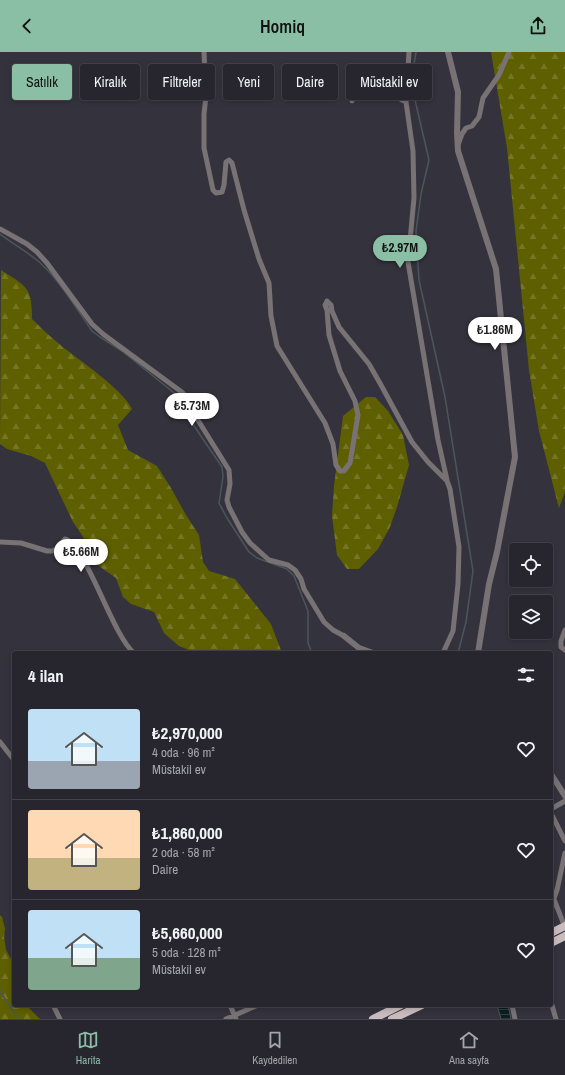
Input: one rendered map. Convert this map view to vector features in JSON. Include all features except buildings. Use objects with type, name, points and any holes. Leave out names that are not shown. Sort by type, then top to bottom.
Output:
[{"type":"highway","points":[[553,932],[565,927]]},
{"type":"highway","points":[[392,1019],[418,1007]]},
{"type":"highway","points":[[373,1019],[389,1008]]},
{"type":"street","points":[[204,52],[206,96],[204,114],[204,148],[213,190],[216,193],[222,192],[226,162],[229,160],[232,163],[259,259],[269,283],[271,316],[277,346],[325,423],[333,444],[338,470],[344,471],[350,463],[358,415],[355,401],[340,371],[329,335],[324,304],[327,301],[331,305],[339,327],[369,364],[412,442],[428,462],[447,481]]},
{"type":"street","points":[[409,52],[406,102],[413,151],[414,198],[408,262],[438,440],[450,490],[459,547],[458,584],[453,631],[445,651]]},
{"type":"street","points":[[448,52],[458,92],[456,133],[458,147],[496,268],[515,457],[497,552],[489,584],[478,651]]},
{"type":"street","points":[[458,147],[462,134],[466,128],[472,126],[478,117],[483,98],[499,76],[509,52]]},
{"type":"street","points":[[352,101],[353,72],[356,71],[373,88],[377,88],[406,102]]},
{"type":"street","points":[[0,229],[38,252],[92,324],[103,334],[183,393],[195,416],[229,470],[230,484],[227,500],[242,532],[250,543],[269,560],[288,565],[295,570],[301,579],[304,589],[324,622],[359,648],[367,651]]},
{"type":"street","points":[[0,542],[21,543],[47,551],[57,549],[65,539],[72,542],[85,562],[122,637],[132,651]]},
{"type":"street","points":[[565,630],[561,641],[561,647],[565,650]]},
{"type":"street","points":[[0,742],[12,757]]},
{"type":"street","points":[[554,783],[565,796]]},
{"type":"street","points":[[553,808],[565,800]]},
{"type":"street","points":[[553,817],[565,841]]},
{"type":"street","points":[[565,853],[554,898],[565,927]]},
{"type":"street","points":[[53,1007],[60,1019]]},
{"type":"street","points":[[231,1007],[235,1017]]},
{"type":"street","points":[[226,1019],[235,1017],[254,1007]]},
{"type":"street","points":[[512,1007],[515,1019]]},
{"type":"street","points":[[552,1007],[556,1019]]},
{"type":"green space","points":[[491,52],[565,52],[565,492],[559,508],[539,431],[529,370],[507,148]]},
{"type":"green space","points":[[1,270],[17,280],[26,289],[31,300],[32,319],[60,345],[111,385],[127,401],[132,409],[118,425],[128,450],[157,466],[199,535],[203,562],[209,571],[235,579],[271,624],[281,651],[191,651],[179,646],[164,633],[154,612],[131,604],[123,597],[116,578],[96,564],[88,544],[73,522],[45,463],[31,456],[7,449],[0,444]]},
{"type":"green space","points":[[366,397],[375,397],[388,411],[403,435],[409,465],[390,527],[378,549],[359,569],[347,569],[337,555],[332,516],[334,486],[343,416]]},
{"type":"green space","points":[[0,915],[2,917],[5,929],[4,937],[6,950],[11,959],[12,1007],[28,1007],[40,1019],[0,1019]]},
{"type":"shaded area","points":[[498,1007],[508,1007],[511,1019],[501,1019]]},
{"type":"waterway","points":[[416,52],[411,83],[429,160],[421,194],[416,231],[419,280],[445,397],[473,571],[466,622],[459,651]]},
{"type":"waterway","points":[[0,234],[46,268],[67,294],[92,331],[122,351],[173,392],[178,398],[188,417],[222,467],[223,477],[219,503],[249,552],[257,558],[287,569],[294,576],[308,611],[308,643],[311,651]]},
{"type":"waterway","points":[[0,991],[18,1019]]}]
